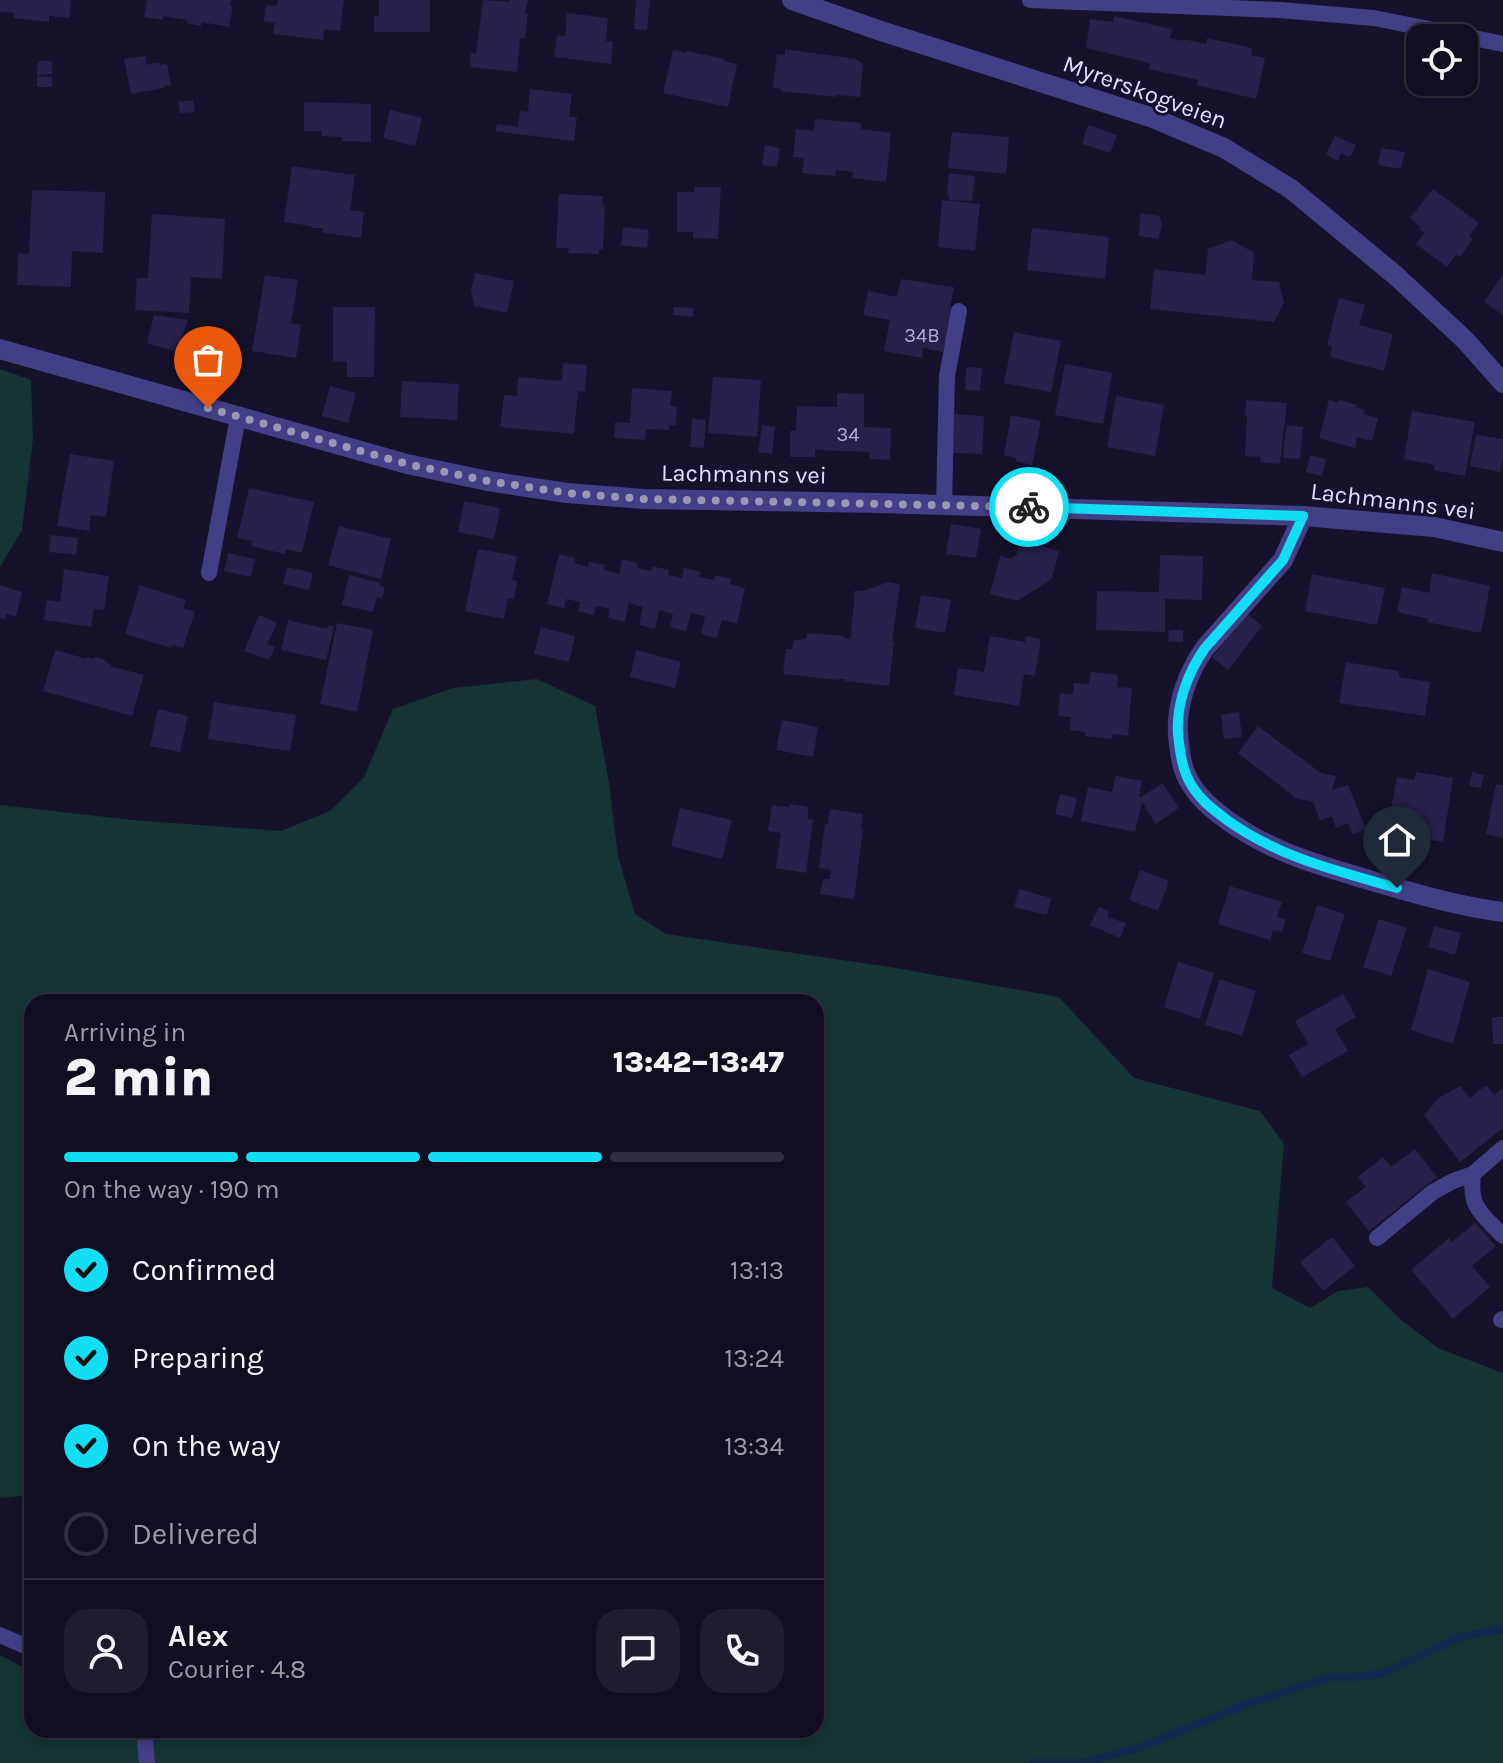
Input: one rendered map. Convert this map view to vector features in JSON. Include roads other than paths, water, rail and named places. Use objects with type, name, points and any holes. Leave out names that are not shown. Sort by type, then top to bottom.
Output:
[{"type":"street","name":"Myrerskogveien","points":[[792,0],[1153,118],[1224,148],[1291,189],[1395,275],[1465,340],[1503,383]]},
{"type":"street","name":"Lachmanns vei","points":[[0,349],[407,464],[567,493],[644,499],[1303,516],[1434,527],[1503,542]]},
{"type":"street","points":[[1303,516],[1283,560],[1194,663],[1181,701],[1178,724],[1184,769],[1192,785],[1217,813],[1252,837],[1286,854],[1397,888],[1503,912]]},
{"type":"lane","points":[[1030,0],[1250,5],[1374,18],[1503,44]]},
{"type":"lane","points":[[944,505],[947,376],[959,311]]},
{"type":"lane","points":[[209,573],[238,417]]},
{"type":"lane","points":[[1377,1238],[1433,1192],[1473,1174],[1503,1148]]},
{"type":"lane","points":[[1473,1174],[1471,1190],[1474,1203],[1503,1236]]},
{"type":"lane","points":[[0,1635],[24,1646]]},
{"type":"lane","points":[[145,1738],[147,1763]]},
{"type":"waterway","points":[[1033,1763],[1084,1763],[1144,1746],[1247,1704],[1331,1677],[1384,1673],[1460,1637],[1503,1629]]}]
